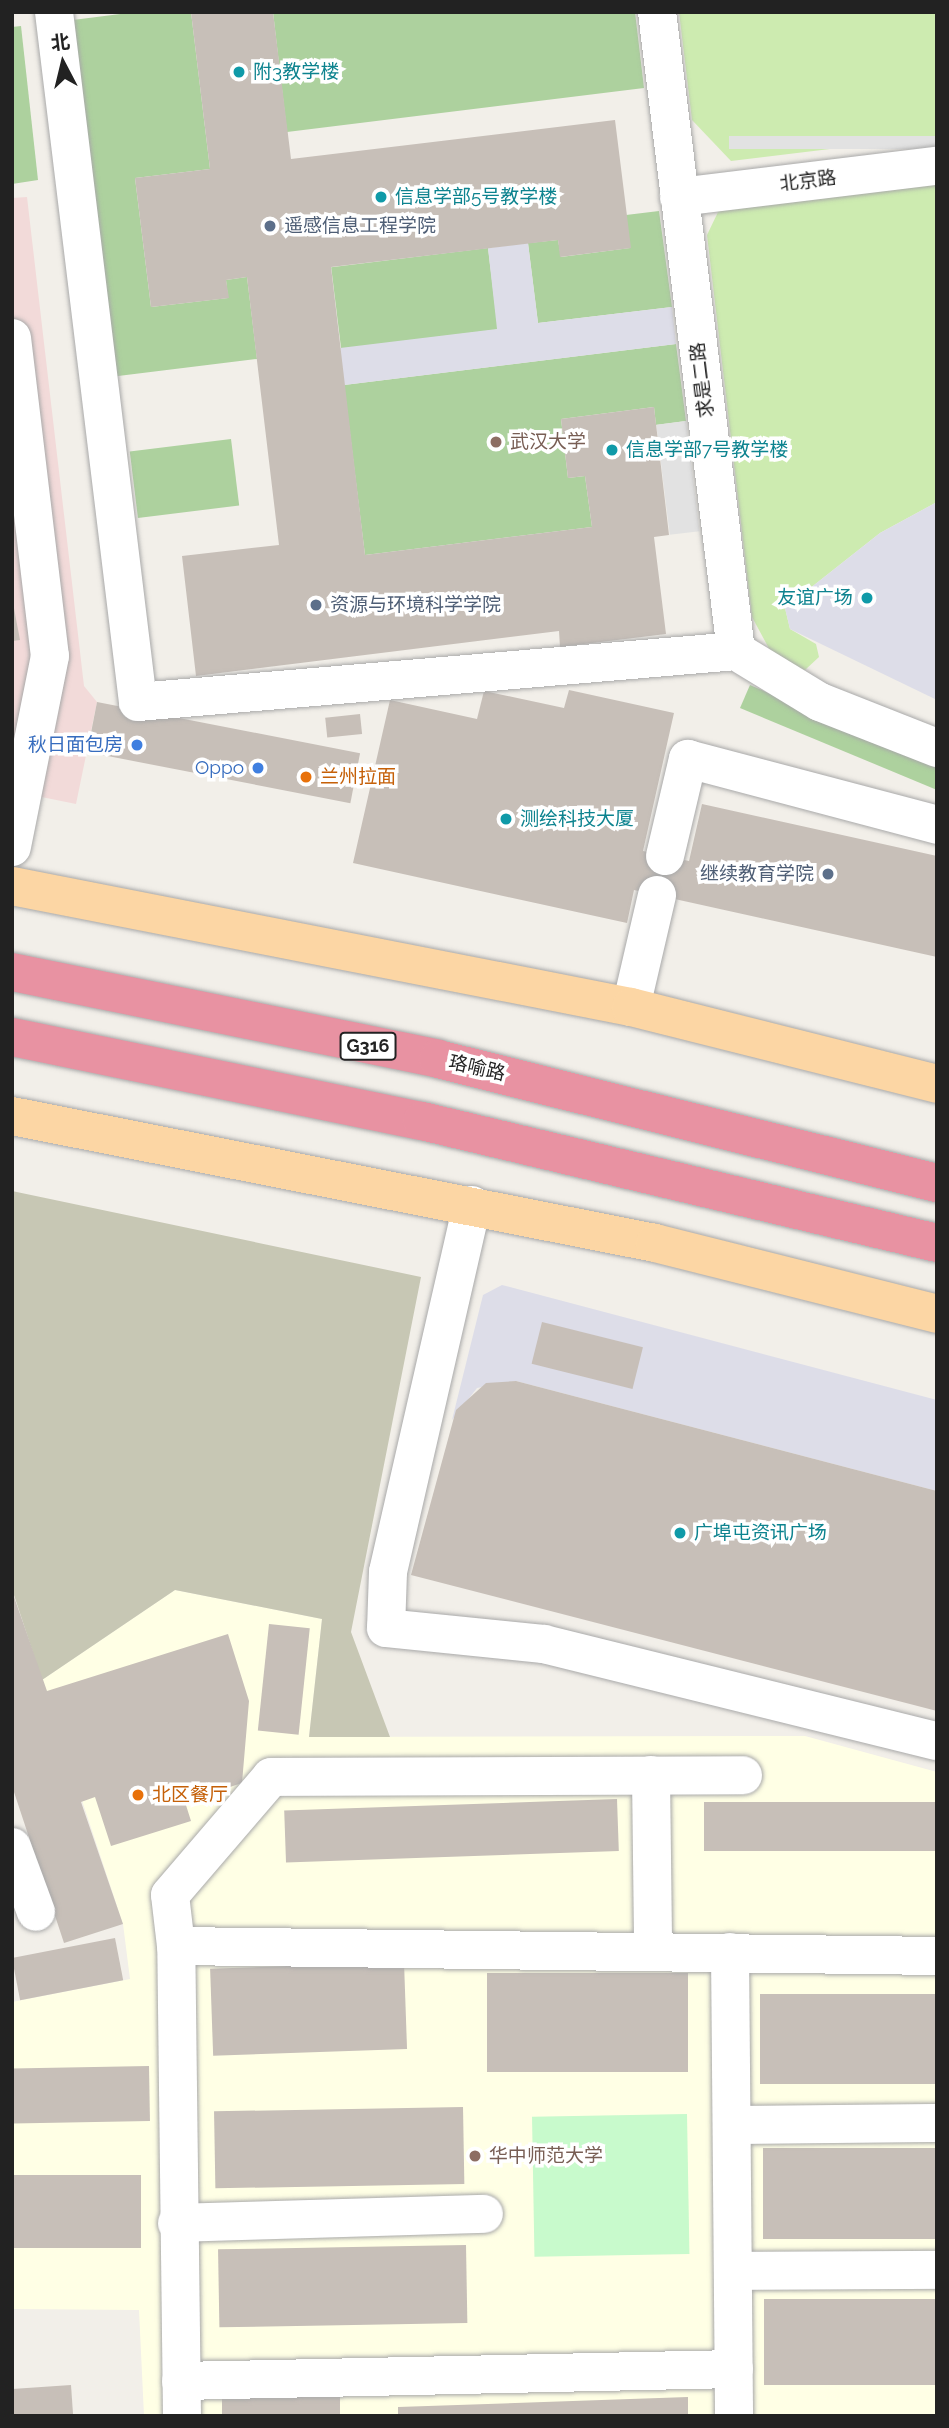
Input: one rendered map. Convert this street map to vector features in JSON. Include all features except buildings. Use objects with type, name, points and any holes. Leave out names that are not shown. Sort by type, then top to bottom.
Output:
[{"type":"highway","name":"珞喻路","points":[[12,972],[438,1059],[937,1184]]},
{"type":"highway","points":[[12,1037],[422,1121],[937,1243]]},
{"type":"main road","points":[[12,886],[631,1007],[937,1084]]},
{"type":"main road","points":[[12,1116],[472,1205],[668,1246],[937,1314]]},
{"type":"street","points":[[54,12],[138,702],[736,652],[820,702],[937,748]]},
{"type":"street","name":"求是二路","points":[[657,12],[736,652]]},
{"type":"street","name":"北京路","points":[[679,197],[937,166]]},
{"type":"street","points":[[12,338],[50,656],[12,846]]},
{"type":"street","points":[[665,856],[688,759],[937,825]]},
{"type":"street","points":[[631,1007],[657,895]]},
{"type":"street","points":[[472,1205],[388,1572],[386,1628],[544,1644],[937,1741]]},
{"type":"street","points":[[651,1775],[653,1950]]},
{"type":"street","points":[[734,2369],[181,2398],[176,1946],[170,1895],[271,1777],[743,1775]]},
{"type":"street","points":[[12,1847],[36,1912]]},
{"type":"street","points":[[176,1946],[653,1950],[937,1956]]},
{"type":"street","points":[[730,1952],[734,2416]]},
{"type":"street","points":[[732,2125],[937,2123]]},
{"type":"street","points":[[177,2223],[484,2214]]},
{"type":"street","points":[[733,2271],[937,2270]]},
{"type":"shaded area","points":[[729,136],[937,136],[937,149],[729,149]]},
{"type":"shaded area","points":[[27,197],[84,686],[97,702],[76,804],[12,791],[12,198]]},
{"type":"shaded area","points":[[528,243],[538,323],[672,307],[676,344],[344,385],[340,348],[497,329],[488,248]]},
{"type":"shaded area","points":[[686,421],[700,531],[670,535],[656,425]]},
{"type":"shaded area","name":"友谊广场","points":[[937,502],[937,700],[790,629],[785,608],[880,533]]},
{"type":"shaded area","points":[[12,1191],[421,1277],[351,1632],[390,1737],[309,1737],[322,1619],[175,1590],[42,1680],[12,1589]]},
{"type":"shaded area","points":[[502,1285],[937,1400],[937,1491],[516,1381],[477,1388],[452,1420],[483,1295]]},
{"type":"shaded area","name":"华中师范大学","points":[[175,1590],[322,1619],[309,1737],[805,1736],[937,1772],[937,2416],[144,2416],[139,2310],[12,2309],[12,2002],[130,1979],[123,1924],[42,1680]]},
{"type":"green space","points":[[136,12],[191,12],[210,169],[135,178],[151,307],[228,298],[226,280],[247,277],[257,359],[110,377],[65,21]]},
{"type":"green space","points":[[273,12],[635,12],[644,88],[287,132]]},
{"type":"green space","points":[[679,12],[937,12],[937,136],[731,161],[692,120]]},
{"type":"green space","points":[[21,26],[38,180],[12,184],[12,27]]},
{"type":"green space","points":[[937,184],[937,502],[880,533],[785,608],[790,629],[816,644],[819,657],[805,670],[786,666],[773,656],[752,617],[707,235],[719,210]]},
{"type":"green space","points":[[659,211],[672,307],[538,323],[528,243],[558,240],[561,257],[630,248],[626,215]]},
{"type":"green space","points":[[488,248],[498,329],[341,349],[331,267]]},
{"type":"green space","points":[[676,344],[686,421],[656,425],[654,407],[561,419],[568,478],[585,476],[592,527],[365,555],[344,385]]},
{"type":"green space","points":[[231,439],[239,506],[138,518],[130,451]]},
{"type":"green space","points":[[750,685],[937,766],[937,790],[740,708]]},
{"type":"green space","points":[[687,2114],[689,2254],[534,2257],[532,2117]]},
{"type":"place","name":"附3教学楼","points":[[239,72]]},
{"type":"place","name":"信息学部5号教学楼","points":[[381,197]]},
{"type":"place","name":"遥感信息工程学院","points":[[270,226]]},
{"type":"place","name":"武汉大学","points":[[496,442]]},
{"type":"place","name":"信息学部7号教学楼","points":[[612,450]]},
{"type":"place","name":"友谊广场","points":[[867,598]]},
{"type":"place","name":"资源与环境科学学院","points":[[316,605]]},
{"type":"place","name":"秋日面包房","points":[[137,745]]},
{"type":"place","name":"Oppo","points":[[258,768]]},
{"type":"place","name":"兰州拉面","points":[[306,777]]},
{"type":"place","name":"测绘科技大厦","points":[[506,819]]},
{"type":"place","name":"继续教育学院","points":[[828,874]]},
{"type":"place","name":"广埠屯资讯广场","points":[[680,1533]]},
{"type":"place","name":"北区餐厅","points":[[138,1795]]},
{"type":"place","name":"华中师范大学","points":[[475,2156]]}]
